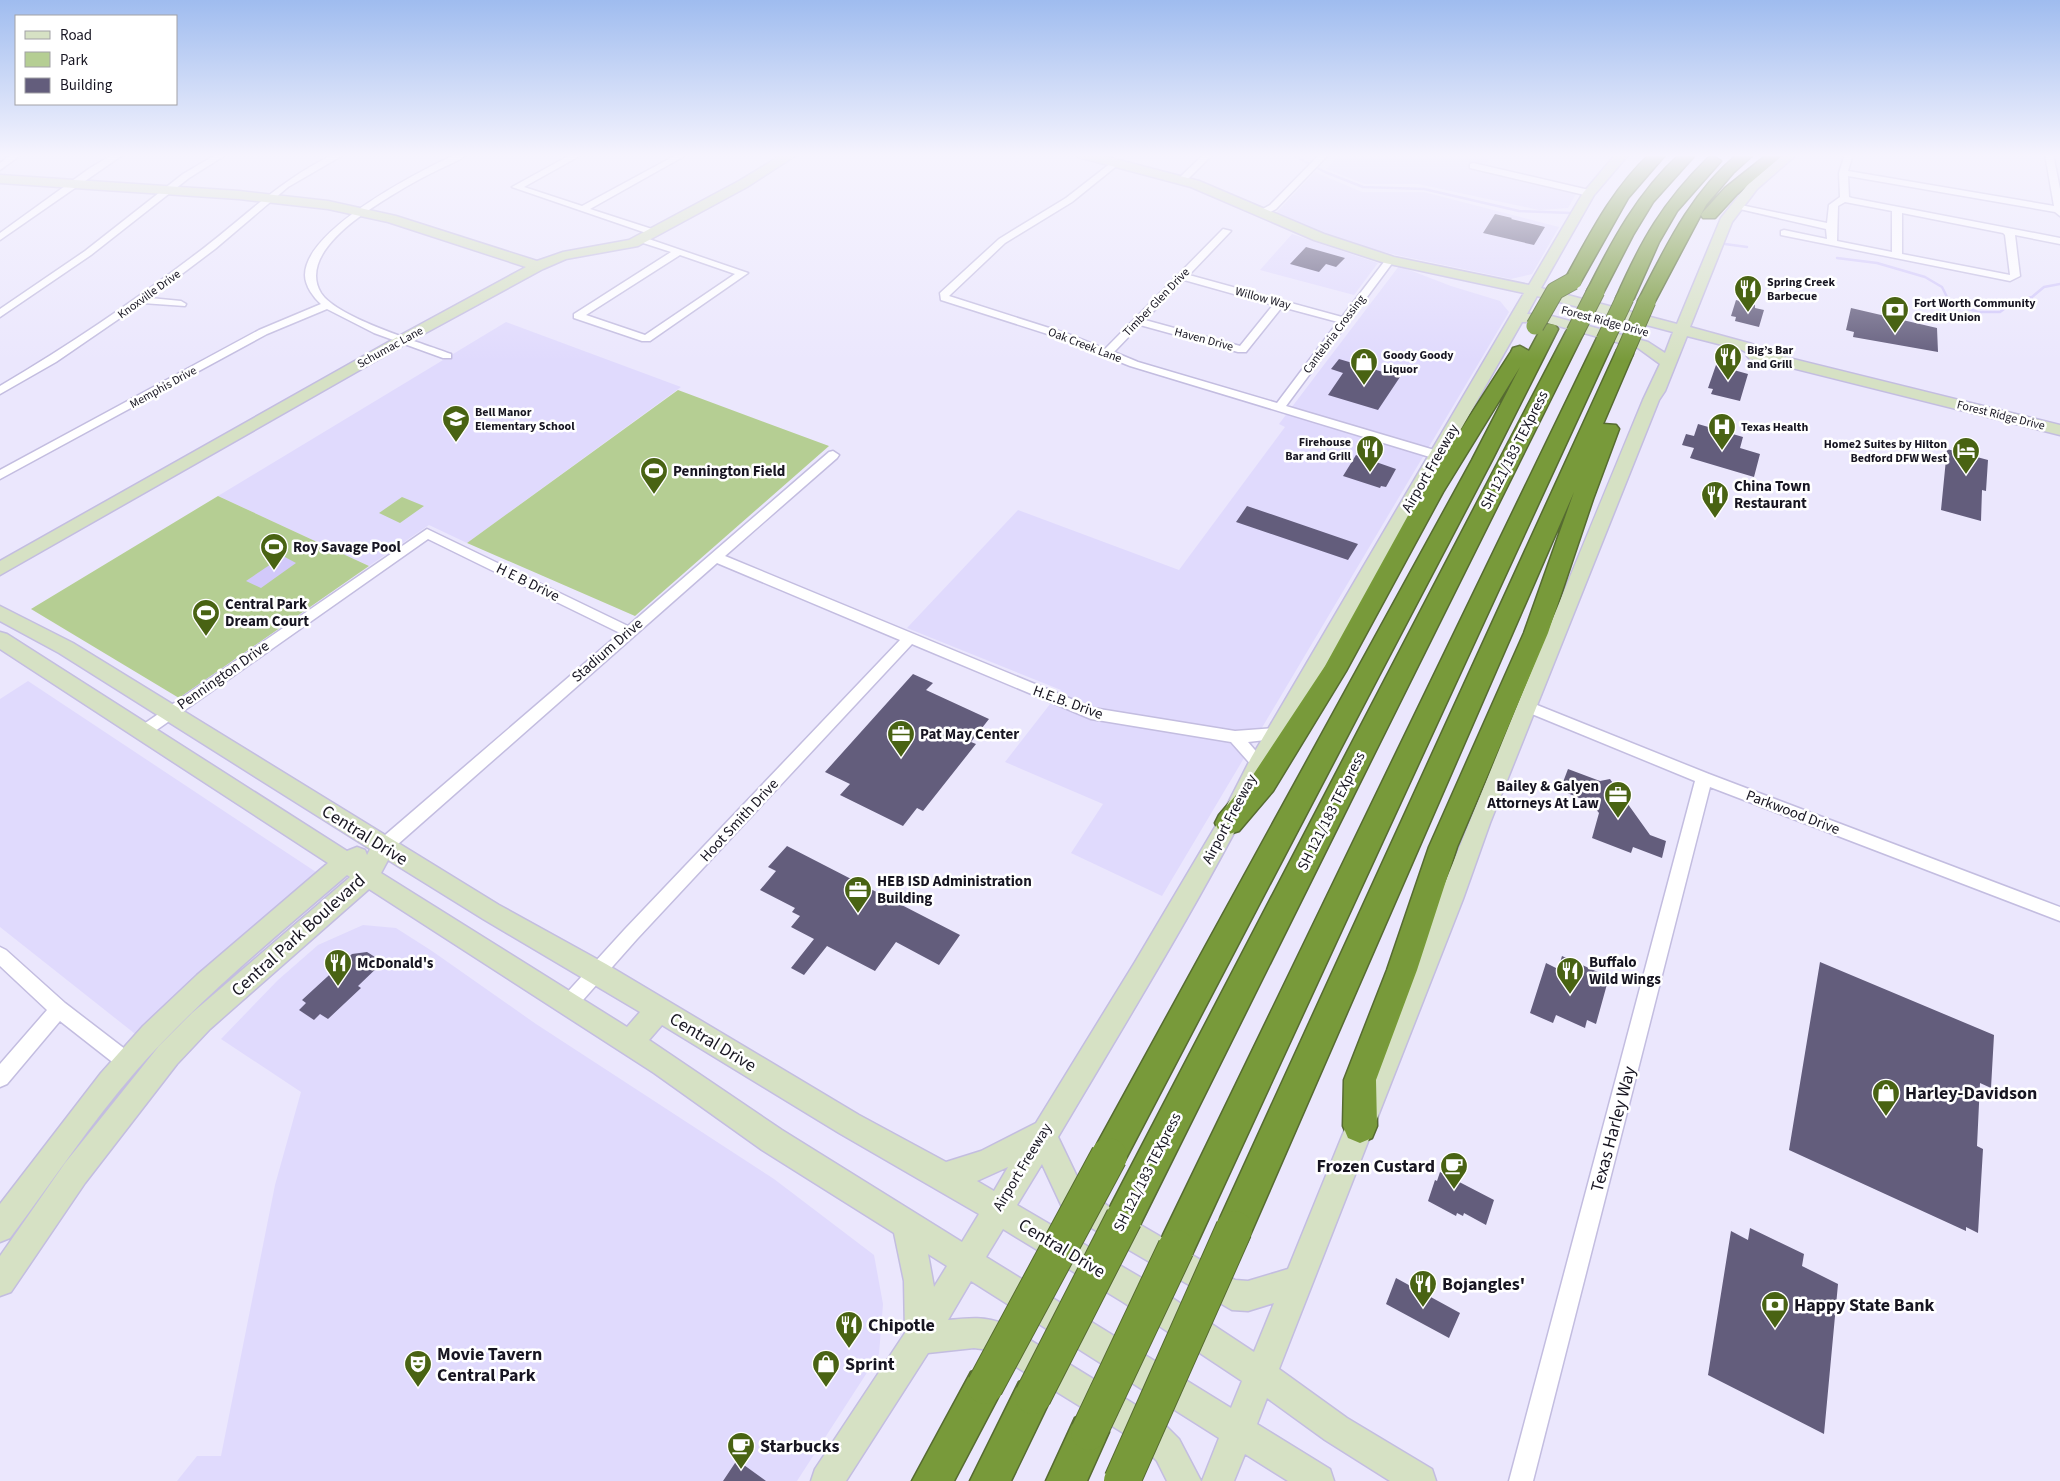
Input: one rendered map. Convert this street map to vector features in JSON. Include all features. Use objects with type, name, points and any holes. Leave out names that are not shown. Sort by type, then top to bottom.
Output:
[{"type":"highway","points":[[1600,223],[1602,229]]},
{"type":"highway","name":"Airport Freeway","points":[[932,1481],[1109,1156],[1482,460],[1534,324],[1574,279],[1606,223]]},
{"type":"highway","name":"SH 121/183 TEXpress","points":[[990,1481],[1631,223]]},
{"type":"highway","points":[[1360,1126],[1360,1080],[1402,970],[1443,847],[1553,589],[1582,499],[1614,415],[1610,385],[1614,347],[1625,298],[1661,223]]},
{"type":"highway","points":[[1066,1481],[1176,1248],[1614,347],[1648,301],[1685,223]]},
{"type":"highway","points":[[1664,266],[1681,261],[1697,230],[1703,223]]},
{"type":"highway","points":[[1229,822],[1263,783],[1334,671],[1432,492],[1534,324]]},
{"type":"highway","points":[[1122,1481],[1610,385]]},
{"type":"main road","points":[[402,223],[538,266]]},
{"type":"main road","name":"Schumac Lane","points":[[0,569],[404,339],[538,266],[563,256],[626,245],[669,223]]},
{"type":"main road","name":"Forest Ridge Drive","points":[[1287,223],[1339,244],[1390,260],[1444,273],[1466,275],[1532,296],[1680,335],[1743,356],[1768,357],[2060,430]]},
{"type":"main road","name":"Airport Freeway","points":[[828,1481],[920,1338],[1042,1134],[1144,970],[1229,822],[1259,764],[1437,455],[1534,324],[1532,296],[1573,223]]},
{"type":"main road","points":[[1218,1481],[1527,706],[1680,335],[1717,238],[1726,223]]},
{"type":"main road","points":[[1546,271],[1558,280],[1576,288],[1670,311],[1690,309]]},
{"type":"main road","points":[[1534,324],[1544,318],[1642,345],[1668,362]]},
{"type":"main road","name":"Central Drive","points":[[0,613],[66,648],[383,847],[491,912],[597,972],[849,1124],[944,1177],[1142,1297],[1261,1375],[1336,1429],[1420,1481]]},
{"type":"main road","name":"Central Drive","points":[[0,640],[185,760],[569,1003],[714,1098],[737,1117],[772,1140],[1318,1481]]},
{"type":"main road","points":[[185,760],[213,739]]},
{"type":"main road","name":"Central Park Boulevard","points":[[0,1281],[75,1173],[168,1055],[357,869],[383,847]]},
{"type":"main road","name":"Central Park Boulevard","points":[[0,1230],[126,1062],[165,1022],[251,942],[357,869]]},
{"type":"main road","points":[[630,1043],[658,1010]]},
{"type":"main road","points":[[165,1022],[188,1034]]},
{"type":"main road","points":[[944,1177],[986,1164],[1042,1134],[1072,1197],[1098,1216],[1232,1295],[1248,1296],[1298,1281]]},
{"type":"main road","points":[[906,1224],[919,1275],[923,1312],[920,1338],[974,1333],[993,1335],[1149,1431],[1168,1450],[1186,1481]]},
{"type":"main road","points":[[0,1230],[30,1236]]},
{"type":"street","points":[[0,237],[19,223]]},
{"type":"street","points":[[0,314],[88,253],[126,223]]},
{"type":"street","name":"Knoxville Drive","points":[[0,391],[54,359],[142,300],[238,223]]},
{"type":"street","points":[[348,223],[326,241],[310,267],[310,284],[317,295],[328,305],[352,319],[447,356]]},
{"type":"street","points":[[616,223],[679,251],[743,274],[646,339],[578,316],[679,251]]},
{"type":"street","name":"Oak Creek Lane","points":[[1031,223],[1002,241],[944,295],[950,300],[1064,336],[1134,364],[1437,455]]},
{"type":"street","points":[[1814,223],[1830,227]]},
{"type":"street","points":[[1831,223],[1832,243]]},
{"type":"street","points":[[1897,223],[1898,257]]},
{"type":"street","points":[[1968,223],[2060,241]]},
{"type":"street","points":[[1784,233],[2010,278],[2015,276],[2010,234],[2005,230]]},
{"type":"street","name":"Timber Glen Drive","points":[[1106,353],[1226,231]]},
{"type":"street","name":"Cantebria Crossing","points":[[1278,408],[1390,260]]},
{"type":"street","name":"Willow Way","points":[[1182,276],[1344,321]]},
{"type":"street","points":[[142,300],[181,304]]},
{"type":"street","name":"Haven Drive","points":[[1138,321],[1242,350],[1280,303]]},
{"type":"street","name":"Memphis Drive","points":[[0,475],[263,332],[328,305]]},
{"type":"street","name":"Stadium Drive","points":[[383,847],[833,455]]},
{"type":"street","name":"H E B Drive","points":[[427,533],[629,632]]},
{"type":"street","name":"Pennington Drive","points":[[143,732],[427,533]]},
{"type":"street","points":[[714,557],[910,638]]},
{"type":"street","name":"H.E.B. Drive","points":[[910,638],[1091,713],[1235,737],[1277,734]]},
{"type":"street","name":"Hoot Smith Drive","points":[[569,1003],[910,638]]},
{"type":"street","name":"Parkwood Drive","points":[[1527,706],[1704,778],[2060,914]]},
{"type":"street","points":[[1235,737],[1259,764]]},
{"type":"street","name":"Texas Harley Way","points":[[1521,1481],[1704,778]]},
{"type":"street","points":[[0,955],[59,1009],[126,1062]]},
{"type":"street","points":[[0,1078],[59,1009]]},
{"type":"shaded area","points":[[1297,223],[1544,223],[1559,227],[1532,274],[1511,279],[1348,243]]},
{"type":"shaded area","points":[[1292,234],[1378,263],[1354,295],[1260,270]]},
{"type":"shaded area","points":[[1399,266],[1451,286],[1500,301],[1509,312],[1162,896],[1071,853],[1103,804],[1005,762],[1061,690],[907,628],[1018,510],[1179,570],[1285,427],[1279,424]]},
{"type":"shaded area","name":"Bell Manor Elementary School","points":[[506,322],[681,387],[467,543],[429,525],[369,566],[218,496]]},
{"type":"shaded area","points":[[283,556],[296,563],[261,588],[246,581]]},
{"type":"shaded area","points":[[28,681],[319,874],[139,1037],[0,927],[0,699]]},
{"type":"shaded area","points":[[363,925],[396,928],[432,951],[536,1024],[774,1179],[874,1255],[883,1304],[879,1354],[797,1481],[177,1481],[197,1456],[221,1456],[275,1185],[301,1092],[221,1039],[278,980],[318,945]]},
{"type":"green space","name":"Pennington Field","points":[[678,390],[829,446],[635,616],[467,543]]},
{"type":"green space","points":[[218,496],[369,566],[179,698],[31,609]]},
{"type":"green space","points":[[402,497],[424,506],[400,523],[379,513]]},
{"type":"building","points":[[1489,223],[1528,223],[1545,227],[1534,245],[1483,233]]},
{"type":"building","points":[[1306,247],[1345,258],[1336,267],[1326,264],[1319,272],[1290,264]]},
{"type":"building","name":"Spring Creek Barbecue","points":[[1736,300],[1755,305],[1755,308],[1764,310],[1759,327],[1735,321],[1736,317],[1731,316]]},
{"type":"building","name":"Fort Worth Community Credit Union","points":[[1851,308],[1937,328],[1938,352],[1853,337],[1854,332],[1846,330]]},
{"type":"building","name":"Goody Goody Liquor","points":[[1339,359],[1400,377],[1378,410],[1328,395],[1343,373],[1331,369]]},
{"type":"building","name":"Big’s Bar and Grill","points":[[1716,365],[1748,374],[1740,401],[1711,394],[1713,389],[1708,388]]},
{"type":"building","name":"Texas Health","points":[[1698,424],[1743,437],[1740,448],[1760,454],[1754,477],[1690,458],[1694,448],[1682,445],[1686,434],[1694,436]]},
{"type":"building","name":"Home2 Suites by Hilton Bedford DFW West","points":[[1947,449],[1988,460],[1986,491],[1982,490],[1981,521],[1941,510]]},
{"type":"building","name":"Firehouse Bar and Grill","points":[[1356,455],[1396,469],[1386,487],[1381,486],[1380,488],[1343,476]]},
{"type":"building","points":[[1247,506],[1358,544],[1348,560],[1236,522]]},
{"type":"building","name":"Pat May Center","points":[[913,674],[933,683],[926,690],[989,719],[971,742],[976,744],[923,811],[917,808],[903,826],[840,795],[850,784],[825,772]]},
{"type":"building","name":"Bailey & Galyen Attorneys At Law","points":[[1568,769],[1600,781],[1610,779],[1650,835],[1666,841],[1662,858],[1633,847],[1631,853],[1592,838],[1599,813],[1591,803],[1560,790]]},
{"type":"building","name":"HEB ISD Administration Building","points":[[787,846],[960,935],[939,965],[896,942],[875,971],[827,946],[804,975],[791,968],[814,939],[791,927],[800,916],[792,912],[795,908],[760,890],[776,871],[768,867]]},
{"type":"building","name":"McDonald's","points":[[367,952],[383,962],[358,986],[361,988],[328,1019],[320,1014],[314,1020],[299,1010],[306,1003],[302,1000],[352,954]]},
{"type":"building","name":"Buffalo Wild Wings","points":[[1562,956],[1609,977],[1596,1024],[1587,1020],[1585,1028],[1556,1015],[1553,1023],[1530,1013],[1546,963],[1558,969]]},
{"type":"building","name":"Harley-Davidson","points":[[1820,962],[1994,1035],[1991,1088],[1980,1083],[1977,1146],[1983,1149],[1978,1233],[1966,1227],[1966,1231],[1789,1150]]},
{"type":"building","name":"Frozen Custard","points":[[1440,1172],[1494,1200],[1486,1225],[1464,1213],[1463,1216],[1457,1213],[1456,1216],[1428,1201],[1435,1180],[1437,1181]]},
{"type":"building","name":"Happy State Bank","points":[[1750,1228],[1804,1254],[1802,1266],[1838,1284],[1824,1434],[1708,1375],[1731,1231],[1748,1240]]},
{"type":"building","name":"Bojangles'","points":[[1396,1278],[1460,1313],[1449,1338],[1386,1304]]},
{"type":"building","name":"Starbucks","points":[[737,1460],[766,1481],[723,1481]]},
{"type":"waterway","points":[[1725,244],[1747,247]]},
{"type":"waterway","points":[[1837,258],[1877,263],[1925,277],[1942,287],[1947,297],[1957,305],[1978,312],[2000,312],[2015,301],[2032,297],[2044,287],[2060,284]]},
{"type":"place","name":"Spring Creek Barbecue","points":[[1748,313]]},
{"type":"place","name":"Fort Worth Community Credit Union","points":[[1895,334]]},
{"type":"place","name":"Big’s Bar and Grill","points":[[1728,381]]},
{"type":"place","name":"Goody Goody Liquor","points":[[1364,386]]},
{"type":"place","name":"Bell Manor Elementary School","points":[[456,443]]},
{"type":"place","name":"Texas Health","points":[[1722,451]]},
{"type":"place","name":"Firehouse Bar and Grill","points":[[1370,473]]},
{"type":"place","name":"Home2 Suites by Hilton Bedford DFW West","points":[[1966,475]]},
{"type":"place","name":"Pennington Field","points":[[654,495]]},
{"type":"place","name":"China Town Restaurant","points":[[1715,519]]},
{"type":"place","name":"Roy Savage Pool","points":[[274,571]]},
{"type":"place","name":"Central Park Dream Court","points":[[206,637]]},
{"type":"place","name":"Pat May Center","points":[[901,758]]},
{"type":"place","name":"Bailey & Galyen Attorneys At Law","points":[[1618,819]]},
{"type":"place","name":"HEB ISD Administration Building","points":[[858,914]]},
{"type":"place","name":"McDonald's","points":[[338,987]]},
{"type":"place","name":"Buffalo Wild Wings","points":[[1570,995]]},
{"type":"place","name":"Harley-Davidson","points":[[1886,1117]]},
{"type":"place","name":"Frozen Custard","points":[[1454,1190]]},
{"type":"place","name":"Bojangles'","points":[[1423,1308]]},
{"type":"place","name":"Happy State Bank","points":[[1775,1329]]},
{"type":"place","name":"Chipotle","points":[[849,1349]]},
{"type":"place","name":"Movie Tavern Central Park","points":[[418,1388]]},
{"type":"place","name":"Sprint","points":[[826,1388]]},
{"type":"place","name":"Starbucks","points":[[741,1470]]}]
